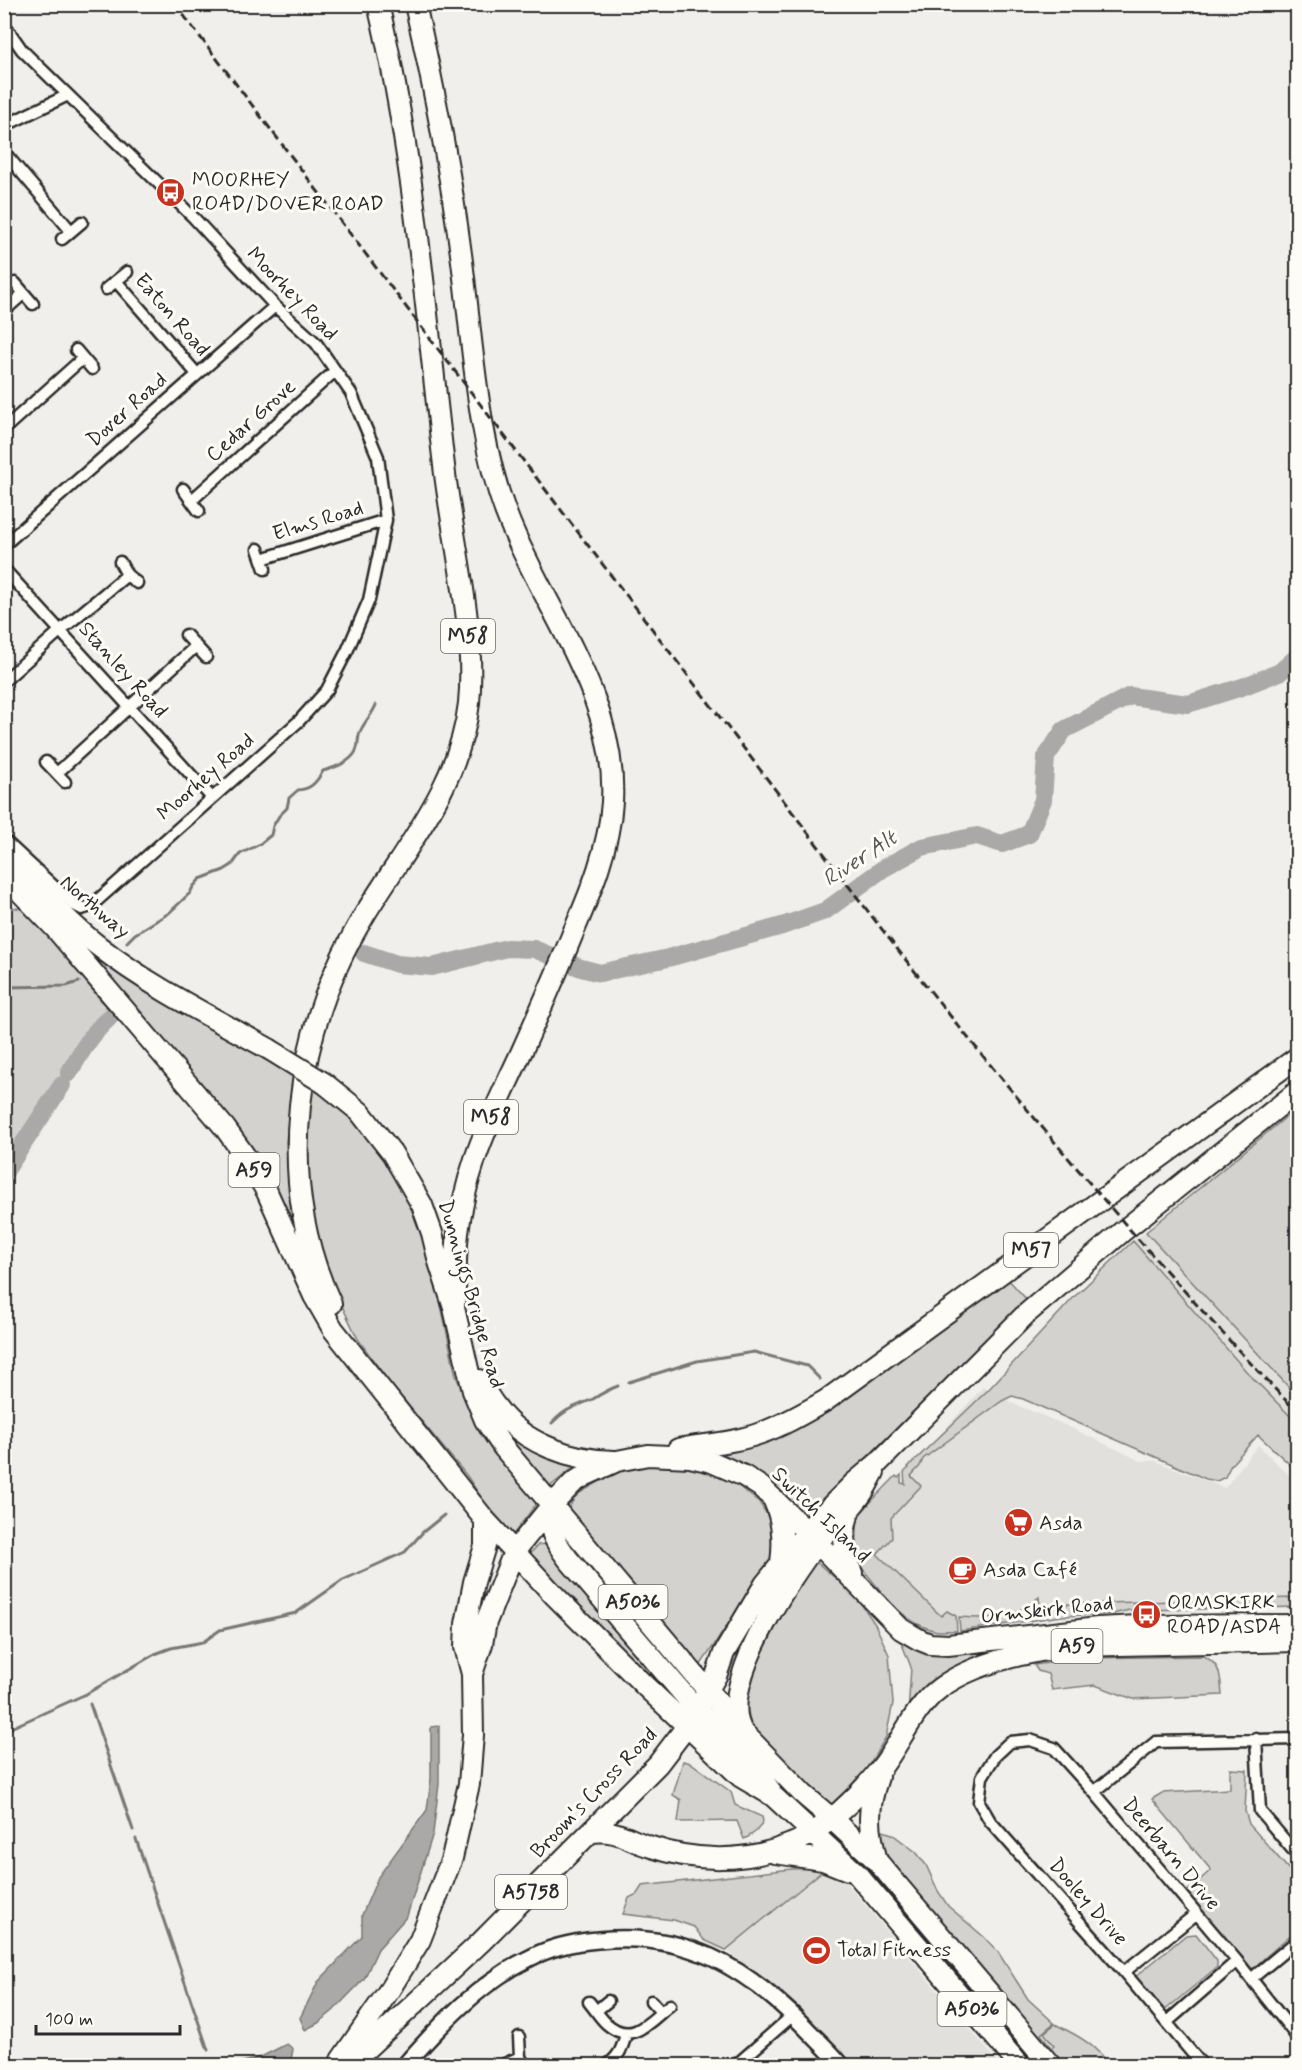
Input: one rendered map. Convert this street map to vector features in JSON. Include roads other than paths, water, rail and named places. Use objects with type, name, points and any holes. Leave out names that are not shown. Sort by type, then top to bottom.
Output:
[{"type":"highway","name":"M58","points":[[352,1352],[317,1267],[304,1213],[298,1165],[298,1139],[306,1059],[326,996],[350,941],[364,915],[427,818],[456,760],[468,711],[470,676],[468,633],[446,477],[418,235],[399,104],[378,4]]},
{"type":"highway","name":"M58","points":[[415,4],[444,141],[462,255],[484,430],[496,484],[507,517],[529,567],[588,684],[601,716],[608,742],[612,802],[608,834],[590,894],[491,1118],[469,1179],[458,1233],[454,1308]]},
{"type":"highway","name":"Northway","points":[[4,857],[62,914],[98,945],[159,987]]},
{"type":"highway","name":"Northway","points":[[4,875],[55,928],[125,1009],[225,1128],[250,1162],[272,1202],[314,1296],[333,1329],[352,1352]]},
{"type":"highway","name":"Dunnings Bridge Road","points":[[159,987],[324,1083],[360,1112],[392,1153],[422,1206],[432,1233],[454,1308],[473,1391],[485,1420],[503,1447],[552,1505]]},
{"type":"highway","name":"M57","points":[[648,1455],[730,1442],[760,1434],[825,1401],[1298,1057]]},
{"type":"highway","name":"M57","points":[[812,1537],[853,1484],[878,1463],[1025,1315],[1123,1231],[1298,1091]]},
{"type":"highway","name":"A59","points":[[352,1352],[485,1520]]},
{"type":"highway","name":"A59","points":[[466,1357],[498,1410],[518,1428],[557,1451],[593,1460],[617,1461]]},
{"type":"highway","name":"Switch Island","points":[[472,1674],[482,1644],[486,1622],[514,1552],[573,1483],[617,1461],[648,1455],[690,1457],[712,1462],[744,1476],[761,1487],[884,1613]]},
{"type":"highway","name":"M57","points":[[812,1537],[862,1494],[878,1463]]},
{"type":"highway","points":[[774,1499],[782,1527],[783,1546],[780,1563]]},
{"type":"highway","name":"A5036","points":[[552,1505],[561,1530],[741,1730],[803,1794],[877,1861],[1051,2066]]},
{"type":"highway","name":"M57","points":[[850,1506],[843,1536],[844,1551],[856,1582]]},
{"type":"highway","name":"A5036","points":[[485,1520],[555,1596],[645,1686],[692,1718],[752,1765],[773,1796],[856,1873],[1020,2066]]},
{"type":"highway","name":"A5758","points":[[472,1674],[465,1647],[466,1624],[474,1582],[485,1546],[485,1520]]},
{"type":"highway","points":[[514,1552],[561,1530],[568,1558],[678,1687],[692,1718]]},
{"type":"highway","points":[[780,1563],[812,1537]]},
{"type":"highway","points":[[741,1730],[736,1718],[736,1698],[746,1666],[812,1537]]},
{"type":"highway","name":"Broom's Cross Road","points":[[338,2066],[366,2049],[473,1950],[658,1764],[692,1718],[702,1684],[716,1676],[724,1653],[780,1563]]},
{"type":"highway","name":"Ormskirk Road","points":[[884,1613],[909,1635],[920,1641],[939,1645],[1108,1628],[1298,1624]]},
{"type":"highway","name":"Ormskirk Road","points":[[881,1768],[924,1705],[940,1688],[984,1667],[1012,1657],[1040,1650],[1098,1644],[1298,1641]]},
{"type":"highway","name":"Broom's Cross Road","points":[[338,2066],[420,1940],[452,1858],[469,1784],[473,1735],[472,1674]]},
{"type":"highway","points":[[645,1686],[656,1690],[702,1684]]},
{"type":"highway","name":"A59","points":[[831,1818],[851,1801],[881,1768]]},
{"type":"highway","points":[[877,1861],[870,1835],[869,1819],[871,1798],[881,1768]]},
{"type":"highway","points":[[592,1832],[615,1832],[648,1846],[698,1858],[727,1859],[766,1852],[792,1844],[831,1818]]},
{"type":"highway","points":[[766,1852],[823,1860],[856,1873]]},
{"type":"main road","points":[[404,2066],[441,2024],[473,1996],[512,1968],[546,1951],[581,1941],[607,1939],[646,1939],[684,1946],[719,1959],[737,1970],[793,2015],[842,2066]]},
{"type":"street","name":"Moorhey Road","points":[[4,24],[22,50],[194,218],[275,306],[316,343],[351,393],[378,457],[386,520],[369,600],[327,690],[299,721],[91,906],[84,909]]},
{"type":"street","points":[[4,126],[68,95]]},
{"type":"street","points":[[4,152],[71,231]]},
{"type":"street","points":[[62,239],[82,222]]},
{"type":"street","name":"Eaton Road","points":[[106,289],[127,273]]},
{"type":"street","name":"Eaton Road","points":[[116,281],[197,374]]},
{"type":"street","points":[[15,283],[33,304]]},
{"type":"street","points":[[4,311],[23,294]]},
{"type":"street","name":"Dover Road","points":[[9,541],[275,306]]},
{"type":"street","points":[[4,429],[79,354],[92,369]]},
{"type":"street","name":"Cedar Grove","points":[[192,500],[335,371]]},
{"type":"street","points":[[183,489],[199,511]]},
{"type":"street","name":"Elms Road","points":[[262,559],[386,520]]},
{"type":"street","points":[[4,528],[9,541]]},
{"type":"street","points":[[120,562],[127,574],[137,583]]},
{"type":"street","name":"Stanley Road","points":[[4,569],[212,798]]},
{"type":"street","points":[[4,681],[127,574]]},
{"type":"street","points":[[186,635],[206,657]]},
{"type":"street","points":[[57,773],[195,647]]},
{"type":"street","points":[[46,762],[65,782]]},
{"type":"street","name":"Northway","points":[[4,840],[74,905],[84,909]]},
{"type":"street","points":[[1256,1739],[1260,1811],[1298,1856]]},
{"type":"street","points":[[1094,1792],[1156,1742],[1298,1739]]},
{"type":"street","name":"Deerbarn Drive","points":[[995,1756],[1011,1742],[1030,1740],[1054,1748],[1237,1961],[1298,2038]]},
{"type":"street","name":"Dooley Drive","points":[[995,1756],[982,1777],[979,1802],[990,1821],[1124,1972],[1203,2066]]},
{"type":"street","points":[[1124,1972],[1196,1914]]},
{"type":"street","points":[[1251,1979],[1298,1940]]},
{"type":"street","points":[[1167,2022],[1237,1961]]},
{"type":"street","points":[[608,2001],[592,2007],[605,2023],[626,2034],[641,2029],[665,2008],[651,2001]]},
{"type":"street","points":[[742,2064],[793,2015]]},
{"type":"street","points":[[606,2066],[622,2051],[626,2034]]},
{"type":"street","points":[[500,2066],[522,2061],[519,2037]]},
{"type":"waterway","name":"River Alt","points":[[364,953],[397,964],[432,967],[507,948],[534,949],[600,973],[668,958],[782,926],[825,911],[884,868],[922,847],[977,836],[1002,844],[1029,834],[1043,800],[1046,757],[1064,730],[1130,696],[1188,704],[1242,687],[1280,672],[1298,656]]},
{"type":"waterway","points":[[127,942],[135,934],[169,913],[190,893],[200,879],[224,870],[232,865],[240,854],[260,844],[271,835],[273,826],[287,808],[289,798],[298,790],[313,785],[323,771],[338,766],[352,757],[364,724],[376,705]]},
{"type":"waterway","points":[[4,987],[66,986],[79,982]]},
{"type":"waterway","name":"River Alt","points":[[69,1073],[92,1037],[109,1018]]},
{"type":"waterway","name":"River Alt","points":[[4,1173],[62,1085]]},
{"type":"waterway","points":[[629,1382],[697,1361],[754,1352],[807,1366],[820,1379]]},
{"type":"waterway","points":[[552,1423],[575,1406],[618,1386]]},
{"type":"waterway","points":[[4,1731],[86,1694],[155,1654],[171,1648],[203,1642],[220,1630],[296,1613],[343,1580],[405,1552],[423,1532],[444,1515]]},
{"type":"waterway","points":[[90,1704],[133,1830]]},
{"type":"waterway","points":[[136,1839],[208,2050]]},
{"type":"railway","points":[[175,4],[939,1002],[1129,1229],[1298,1413]]},
{"type":"place","name":"MOORHEY ROAD/DOVER ROAD","points":[[171,192]]},
{"type":"place","name":"Asda","points":[[1018,1523]]},
{"type":"place","name":"Asda Café","points":[[962,1570]]},
{"type":"place","name":"ORMSKIRK ROAD/ASDA","points":[[1146,1615]]},
{"type":"place","name":"Total Fitness","points":[[816,1950]]}]
